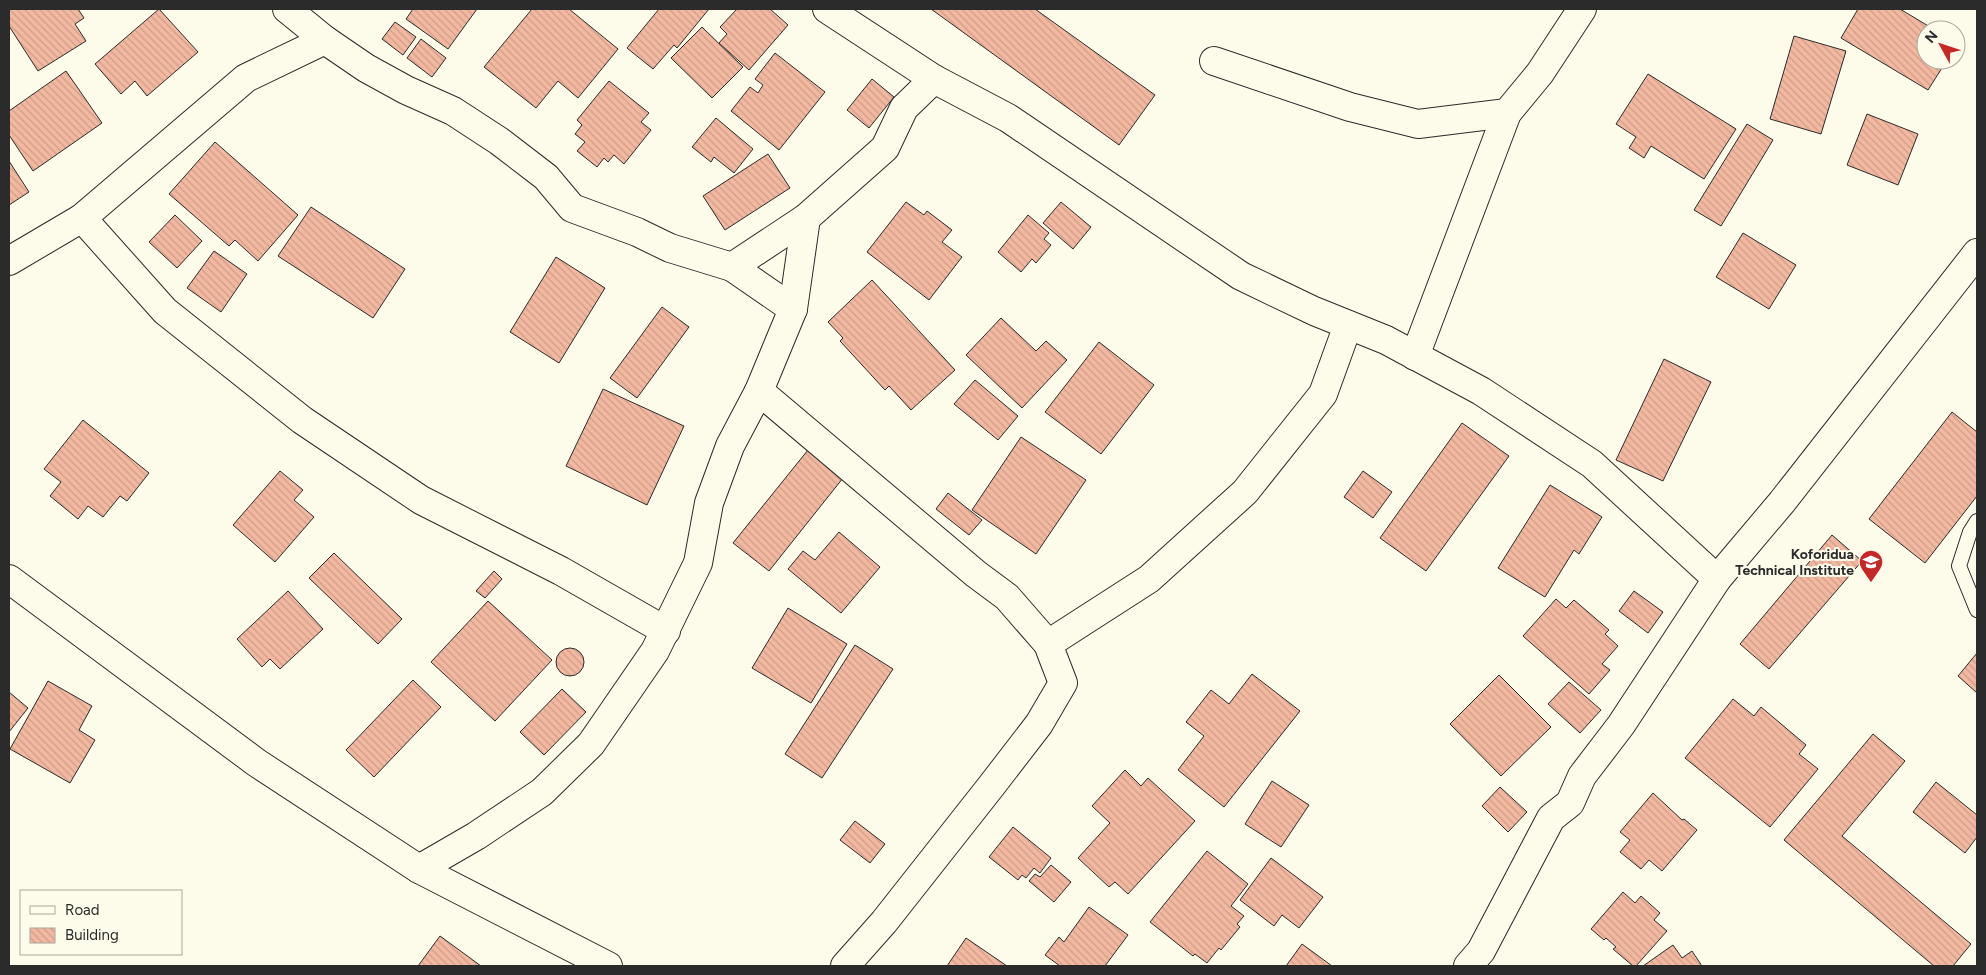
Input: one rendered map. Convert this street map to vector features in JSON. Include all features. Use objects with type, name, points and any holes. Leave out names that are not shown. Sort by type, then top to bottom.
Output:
[{"type":"street","points":[[287,9],[325,40],[366,68],[406,90],[453,111],[499,141],[546,177],[572,208],[637,232],[670,248],[732,267],[793,309]]},
{"type":"street","points":[[826,9],[934,79],[1008,118],[1241,276],[1348,325],[1386,340],[1481,392],[1592,464],[1717,579]]},
{"type":"street","points":[[1415,356],[1507,113],[1540,73],[1582,9]]},
{"type":"street","points":[[9,261],[82,218],[246,78],[325,40]]},
{"type":"street","points":[[1214,61],[1350,107],[1418,124],[1507,113]]},
{"type":"street","points":[[732,267],[806,218],[885,148],[904,108],[934,79]]},
{"type":"street","points":[[82,218],[165,311],[302,420],[421,500],[560,571],[666,631]]},
{"type":"street","points":[[418,869],[476,836],[542,792],[592,744],[655,652],[698,563],[710,503],[730,446],[759,390],[793,309],[806,218]]},
{"type":"street","points":[[1468,966],[1482,951],[1551,818],[1570,803],[1582,776],[1621,725],[1717,579],[1782,502],[1977,253]]},
{"type":"street","points":[[1048,644],[1149,579],[1245,492],[1323,394],[1348,325]]},
{"type":"street","points":[[759,390],[976,574],[1007,597],[1048,644],[1063,683],[1039,724],[884,922],[845,966]]},
{"type":"street","points":[[9,579],[249,758],[418,869],[608,966]]},
{"type":"lane","points":[[1977,521],[1970,532],[1959,566],[1977,610]]},
{"type":"building","points":[[9,9],[78,9],[84,18],[75,24],[86,41],[38,71],[9,26]]},
{"type":"building","points":[[159,9],[198,52],[147,96],[135,81],[121,94],[95,64]]},
{"type":"building","points":[[413,9],[477,9],[448,49],[406,19]]},
{"type":"building","points":[[532,9],[569,9],[618,49],[578,98],[558,81],[536,108],[484,67]]},
{"type":"building","points":[[659,9],[709,9],[677,48],[674,45],[653,69],[627,48]]},
{"type":"building","points":[[737,9],[770,9],[788,25],[749,70],[719,43],[727,34],[720,27]]},
{"type":"building","points":[[931,9],[1035,9],[1155,95],[1119,145]]},
{"type":"building","points":[[1858,9],[1900,9],[1918,20],[1916,20],[1916,70],[1941,70],[1928,90],[1841,38]]},
{"type":"building","points":[[395,22],[416,37],[403,55],[382,39]]},
{"type":"building","points":[[702,27],[743,67],[712,98],[671,58]]},
{"type":"building","points":[[1794,36],[1846,51],[1821,134],[1770,119]]},
{"type":"building","points":[[421,39],[446,58],[432,77],[407,58]]},
{"type":"building","points":[[775,53],[825,92],[779,150],[731,111],[750,87],[758,93],[763,85],[755,79]]},
{"type":"building","points":[[66,71],[102,123],[33,171],[9,135],[9,111]]},
{"type":"building","points":[[1648,74],[1736,129],[1704,179],[1651,146],[1644,158],[1629,148],[1636,137],[1616,124]]},
{"type":"building","points":[[872,79],[894,97],[869,128],[847,110]]},
{"type":"building","points":[[609,81],[649,113],[641,122],[651,130],[624,164],[614,155],[608,162],[604,158],[597,167],[577,151],[585,142],[575,134],[582,125],[577,120]]},
{"type":"building","points":[[1867,114],[1918,134],[1898,185],[1847,165]]},
{"type":"building","points":[[716,118],[753,149],[734,173],[714,157],[711,162],[692,147]]},
{"type":"building","points":[[1747,124],[1773,140],[1721,226],[1694,210]]},
{"type":"building","points":[[215,142],[298,215],[258,261],[235,240],[229,246],[169,194]]},
{"type":"building","points":[[768,154],[790,188],[725,230],[703,196]]},
{"type":"building","points":[[9,161],[29,192],[9,205]]},
{"type":"building","points":[[906,202],[924,215],[927,211],[952,230],[942,242],[962,257],[929,300],[867,252]]},
{"type":"building","points":[[1061,202],[1091,227],[1073,249],[1043,223]]},
{"type":"building","points":[[311,207],[405,269],[373,318],[278,256]]},
{"type":"building","points":[[175,215],[202,241],[177,268],[149,242]]},
{"type":"building","points":[[1028,215],[1049,233],[1044,239],[1051,245],[1036,263],[1032,259],[1021,272],[998,252]]},
{"type":"building","points":[[1743,233],[1796,265],[1769,309],[1716,277]]},
{"type":"building","points":[[214,251],[247,274],[221,312],[187,288]]},
{"type":"building","points":[[556,257],[605,288],[559,363],[510,332]]},
{"type":"building","points":[[872,280],[955,370],[911,410],[889,386],[885,390],[840,341],[843,338],[828,322]]},
{"type":"building","points":[[662,307],[689,327],[637,398],[610,378]]},
{"type":"building","points":[[1001,318],[1036,351],[1046,341],[1067,360],[1022,408],[966,355]]},
{"type":"building","points":[[1099,342],[1154,385],[1101,454],[1045,412]]},
{"type":"building","points":[[1664,359],[1711,382],[1663,481],[1616,460]]},
{"type":"building","points":[[975,380],[1018,416],[998,440],[954,404]]},
{"type":"building","points":[[603,389],[684,426],[647,505],[566,466]]},
{"type":"building","points":[[1952,412],[1977,432],[1977,496],[1925,563],[1869,519]]},
{"type":"building","points":[[83,420],[149,473],[127,501],[120,496],[103,517],[88,506],[78,519],[50,496],[61,482],[44,469]]},
{"type":"building","points":[[1462,423],[1509,456],[1426,571],[1380,538]]},
{"type":"building","points":[[1021,437],[1086,480],[1036,554],[972,510]]},
{"type":"building","points":[[808,450],[843,478],[769,571],[733,543]]},
{"type":"building","points":[[280,471],[303,490],[294,500],[314,517],[275,562],[233,525]]},
{"type":"building","points":[[1363,471],[1392,492],[1373,518],[1344,497]]},
{"type":"building","points":[[1550,485],[1602,517],[1579,554],[1574,550],[1545,597],[1498,568]]},
{"type":"building","points":[[948,493],[982,520],[969,535],[936,509]]},
{"type":"building","points":[[839,532],[880,567],[841,613],[788,569],[803,551],[815,560]]},
{"type":"building","points":[[1832,535],[1862,561],[1769,669],[1740,644]]},
{"type":"building","points":[[334,553],[402,619],[378,644],[309,578]]},
{"type":"building","points":[[494,571],[502,579],[485,598],[476,591]]},
{"type":"building","points":[[288,591],[323,629],[280,669],[270,659],[262,667],[237,639]]},
{"type":"building","points":[[1634,591],[1663,612],[1648,633],[1619,611]]},
{"type":"building","points":[[1556,599],[1566,608],[1574,600],[1609,630],[1605,634],[1618,646],[1602,664],[1610,670],[1589,694],[1523,636]]},
{"type":"building","points":[[488,601],[552,660],[495,721],[431,662]]},
{"type":"building","points":[[788,608],[847,644],[811,703],[752,668]]},
{"type":"building","points":[[855,645],[893,669],[822,778],[785,754]]},
{"type":"building","points":[[570,648],[580,652],[584,662],[580,672],[570,676],[560,672],[556,662],[560,652]]},
{"type":"building","points":[[1977,653],[1977,693],[1958,676]]},
{"type":"building","points":[[1252,674],[1300,711],[1224,807],[1178,770],[1204,736],[1186,722],[1211,690],[1229,704]]},
{"type":"building","points":[[1499,675],[1551,727],[1501,776],[1450,724]]},
{"type":"building","points":[[413,680],[441,707],[374,777],[346,750]]},
{"type":"building","points":[[48,681],[92,706],[79,730],[95,740],[70,783],[10,749]]},
{"type":"building","points":[[1569,682],[1601,710],[1580,733],[1548,704]]},
{"type":"building","points":[[562,689],[586,712],[544,755],[520,732]]},
{"type":"building","points":[[9,692],[28,708],[9,732]]},
{"type":"building","points":[[1733,699],[1754,716],[1761,707],[1806,745],[1799,754],[1818,769],[1770,827],[1685,758]]},
{"type":"building","points":[[1873,734],[1905,761],[1842,836],[1971,944],[1953,966],[1934,966],[1784,840]]},
{"type":"building","points":[[1125,770],[1141,786],[1148,778],[1195,821],[1128,894],[1115,882],[1109,887],[1078,858],[1110,823],[1092,806]]},
{"type":"building","points":[[1272,781],[1309,805],[1281,847],[1245,824]]},
{"type":"building","points":[[1936,782],[1977,815],[1977,837],[1965,853],[1913,812]]},
{"type":"building","points":[[1500,787],[1527,812],[1508,832],[1482,806]]},
{"type":"building","points":[[1653,793],[1682,820],[1684,819],[1697,830],[1662,871],[1649,860],[1641,869],[1620,852],[1630,840],[1620,832]]},
{"type":"building","points":[[855,821],[885,844],[870,863],[840,840]]},
{"type":"building","points":[[1013,827],[1051,858],[1040,873],[1034,868],[1026,878],[1022,875],[1018,880],[989,857]]},
{"type":"building","points":[[1207,851],[1248,884],[1231,906],[1244,916],[1237,924],[1240,927],[1221,950],[1219,948],[1207,963],[1195,954],[1193,956],[1150,922]]},
{"type":"building","points":[[1271,858],[1323,897],[1299,928],[1282,915],[1274,926],[1240,900]]},
{"type":"building","points":[[1051,865],[1071,882],[1054,902],[1029,881],[1035,874],[1040,877]]},
{"type":"building","points":[[1623,892],[1635,903],[1641,896],[1660,913],[1654,920],[1667,931],[1636,966],[1633,966],[1613,949],[1616,947],[1606,938],[1604,940],[1591,929]]},
{"type":"building","points":[[1089,907],[1128,935],[1105,966],[1060,966],[1045,955],[1059,937],[1064,942]]},
{"type":"building","points":[[440,936],[481,966],[418,966]]},
{"type":"building","points":[[966,938],[1007,966],[947,966]]},
{"type":"building","points":[[1302,944],[1332,966],[1286,966]]},
{"type":"building","points":[[1673,945],[1682,958],[1692,951],[1702,966],[1643,966]]},
{"type":"place","name":"Koforidua Technical Institute","points":[[1871,583]]}]
